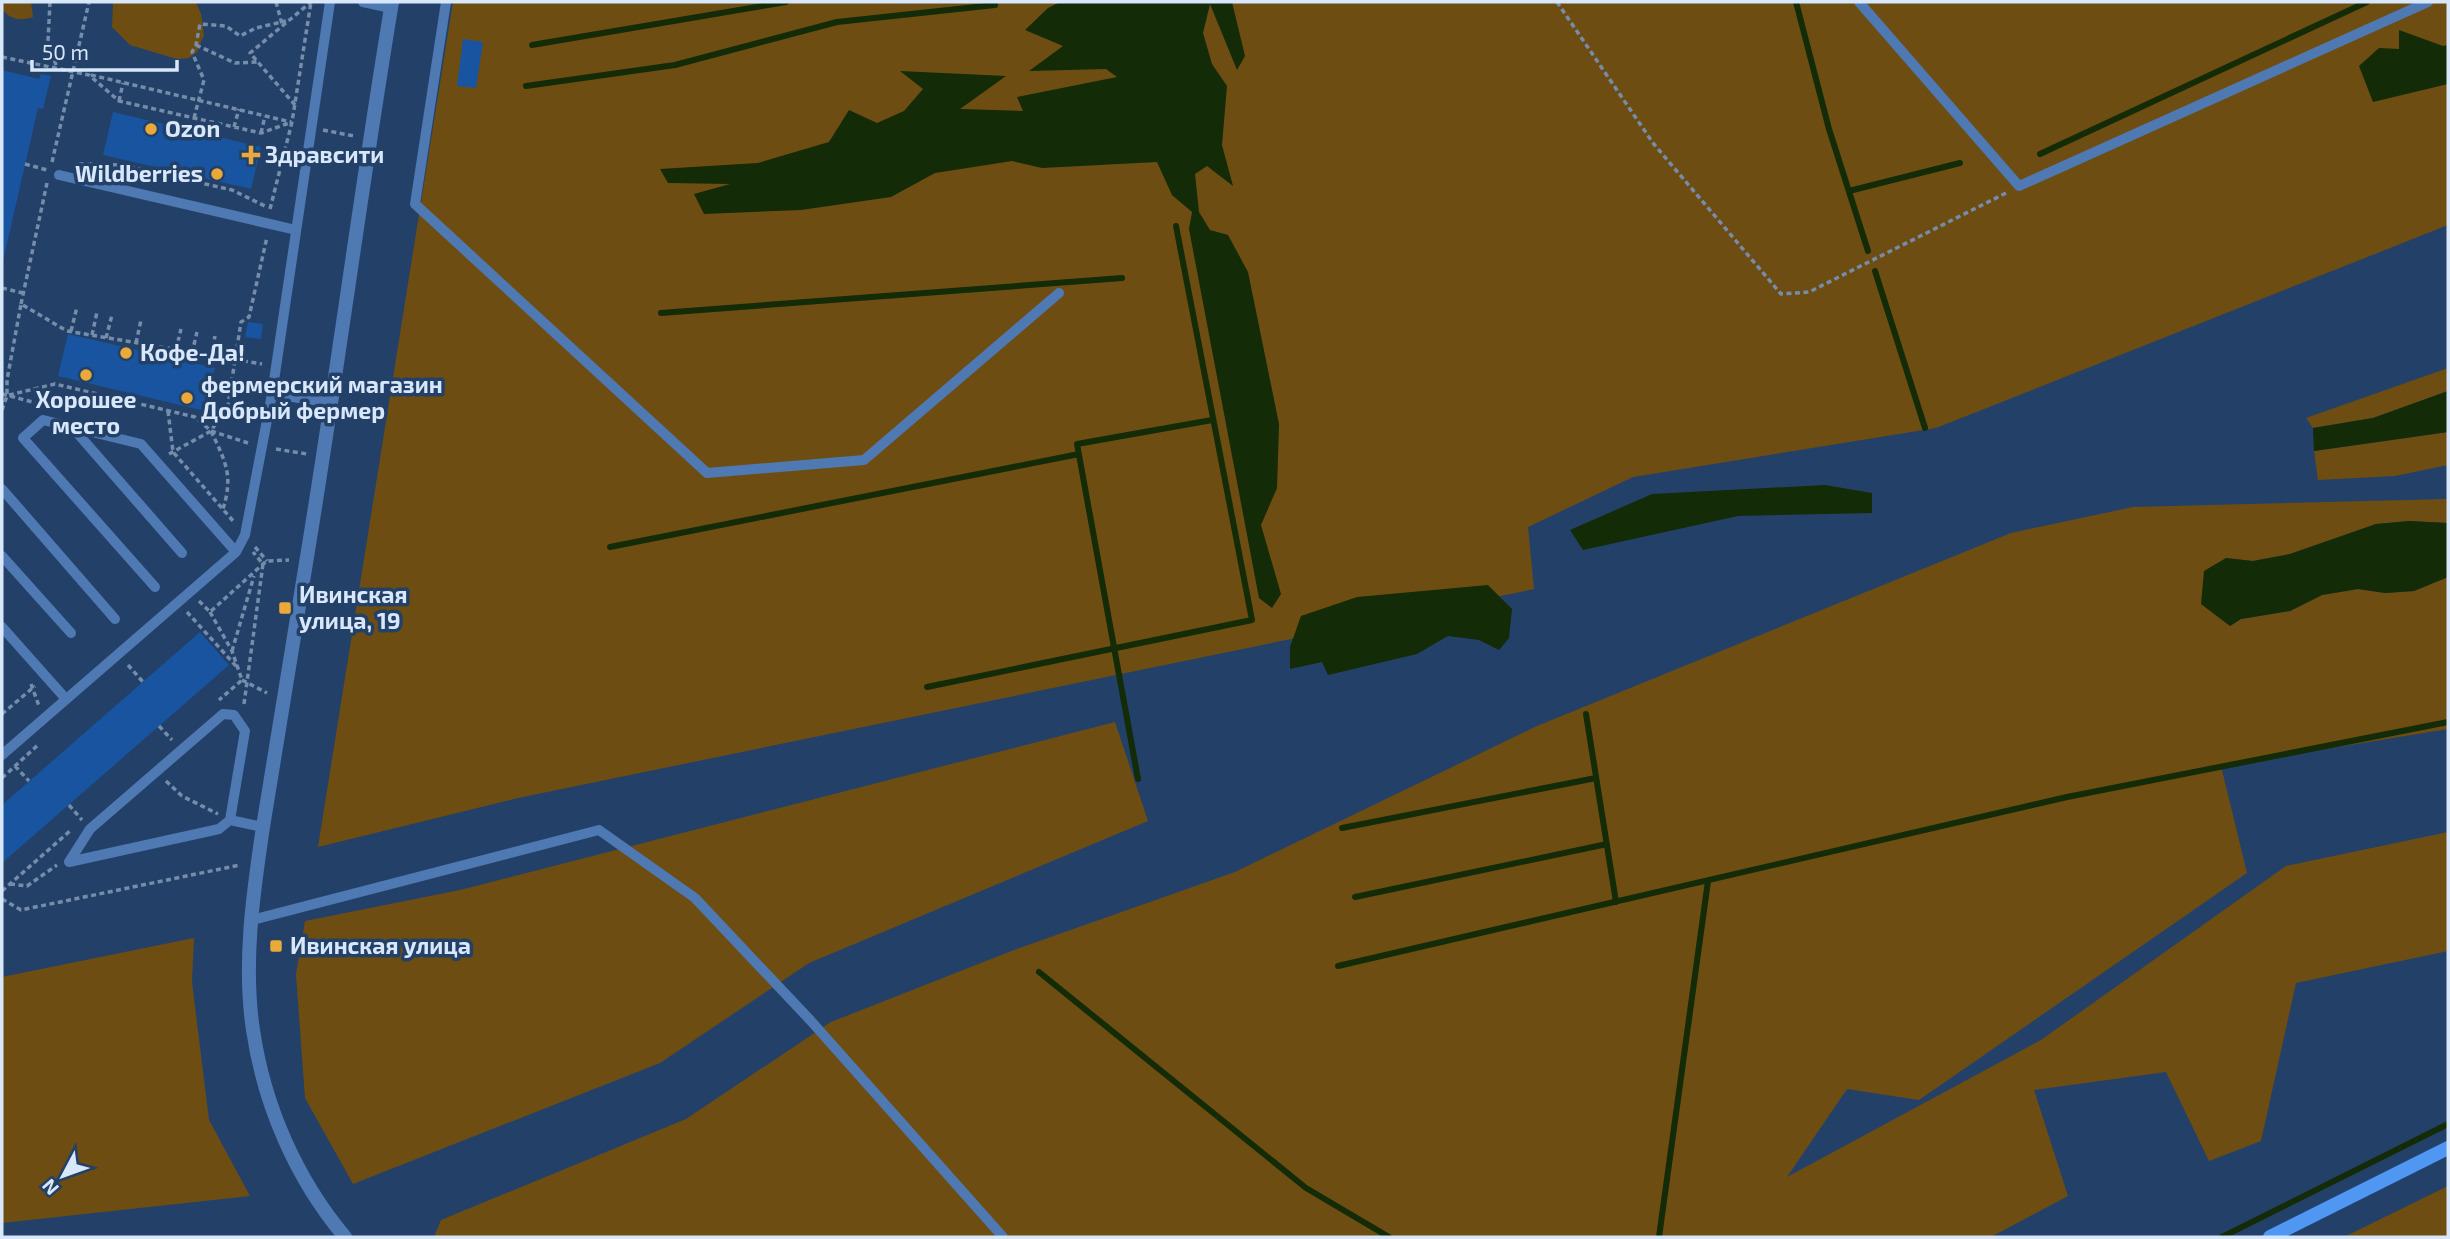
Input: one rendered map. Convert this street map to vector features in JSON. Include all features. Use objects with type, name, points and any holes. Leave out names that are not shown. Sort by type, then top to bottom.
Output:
[{"type":"main road","points":[[2270,1237],[2448,1148]]},
{"type":"street","points":[[345,1237],[298,1166],[263,1081],[253,1027],[249,945],[274,749],[333,403],[392,5]]},
{"type":"lane","points":[[363,2],[392,5]]},
{"type":"lane","points":[[446,2],[415,204],[707,473],[863,460],[1059,293]]},
{"type":"lane","points":[[1860,2],[2019,186],[2428,2]]},
{"type":"lane","points":[[2,755],[236,552],[245,536],[271,394],[329,5]]},
{"type":"lane","points":[[55,173],[296,230]]},
{"type":"lane","points":[[271,394],[333,403]]},
{"type":"lane","points":[[155,587],[23,438],[43,419],[141,444],[236,552]]},
{"type":"lane","points":[[72,427],[182,553]]},
{"type":"lane","points":[[2,489],[116,619]]},
{"type":"lane","points":[[2,556],[71,633]]},
{"type":"lane","points":[[2,627],[66,699]]},
{"type":"lane","points":[[2,644],[10,636]]},
{"type":"lane","points":[[223,714],[234,715],[245,731],[230,820],[219,829],[69,862],[90,829],[223,714]]},
{"type":"lane","points":[[230,820],[264,827]]},
{"type":"lane","points":[[252,920],[599,830],[695,898],[811,1021],[1003,1237]]},
{"type":"path","points":[[50,2],[48,41],[57,68]]},
{"type":"path","points":[[3,409],[23,293],[55,173],[89,2]]},
{"type":"path","points":[[276,2],[282,24]]},
{"type":"path","points":[[170,453],[211,431],[228,405],[241,322],[249,317],[270,223],[270,209],[292,122],[312,2]]},
{"type":"path","points":[[295,106],[250,53],[312,2],[329,5]]},
{"type":"path","points":[[1557,2],[1653,143],[1781,294],[1809,292],[2019,186]]},
{"type":"path","points":[[194,118],[204,79],[192,52],[200,24],[226,26],[240,36],[256,28],[282,24]]},
{"type":"path","points":[[196,45],[235,63],[257,62]]},
{"type":"path","points":[[2,58],[74,71],[292,122]]},
{"type":"path","points":[[89,75],[119,101],[261,133],[292,122]]},
{"type":"path","points":[[119,101],[123,83]]},
{"type":"path","points":[[234,127],[239,109]]},
{"type":"path","points":[[261,133],[265,116]]},
{"type":"path","points":[[25,164],[55,173]]},
{"type":"path","points":[[80,164],[121,165],[232,190],[270,209]]},
{"type":"path","points":[[2,288],[23,293]]},
{"type":"path","points":[[21,304],[71,331],[275,365]]},
{"type":"path","points":[[71,331],[77,307]]},
{"type":"path","points":[[92,335],[97,312]]},
{"type":"path","points":[[106,338],[112,314]]},
{"type":"path","points":[[136,343],[141,320]]},
{"type":"path","points":[[176,350],[181,329]]},
{"type":"path","points":[[192,353],[197,332]]},
{"type":"path","points":[[211,356],[215,336]]},
{"type":"path","points":[[4,395],[55,384],[195,417],[211,431],[228,469],[222,512]]},
{"type":"path","points":[[168,411],[170,453],[265,562],[240,723]]},
{"type":"path","points":[[210,612],[265,562],[293,560]]},
{"type":"path","points":[[232,651],[255,573]]},
{"type":"path","points":[[237,667],[187,612],[200,601],[210,612],[232,651],[242,680],[272,696]]},
{"type":"path","points":[[119,674],[128,665],[143,682]]},
{"type":"path","points":[[2,714],[46,676]]},
{"type":"path","points":[[25,678],[33,687],[42,719]]},
{"type":"path","points":[[212,707],[242,680]]},
{"type":"path","points":[[159,726],[173,742]]},
{"type":"path","points":[[165,749],[182,734]]},
{"type":"path","points":[[3,774],[44,740]]},
{"type":"path","points":[[15,766],[29,781]]},
{"type":"path","points":[[157,771],[182,796],[230,820]]},
{"type":"path","points":[[69,805],[82,820],[92,812]]},
{"type":"path","points":[[2,891],[72,829]]},
{"type":"path","points":[[10,884],[27,886],[58,864],[69,862]]},
{"type":"path","points":[[2,900],[22,910],[240,864]]},
{"type":"shaded area","points":[[2,2],[31,2],[33,17],[12,17],[2,9]]},
{"type":"shaded area","points":[[113,2],[196,2],[204,35],[197,52],[189,58],[177,59],[130,45],[112,27]]},
{"type":"shaded area","points":[[453,2],[2448,2],[2448,225],[1936,428],[1633,477],[1528,527],[1534,589],[518,798],[318,847]]},
{"type":"shaded area","points":[[1060,2],[1232,2],[1245,56],[1237,70],[1210,4],[1203,33],[1212,64],[1227,86],[1222,145],[1233,186],[1207,166],[1195,174],[1199,212],[1210,230],[1228,235],[1248,272],[1279,424],[1277,488],[1261,525],[1281,594],[1272,608],[1259,598],[1189,229],[1192,212],[1172,195],[1157,162],[1042,168],[1012,161],[935,173],[891,197],[801,210],[704,214],[694,194],[730,184],[668,183],[660,169],[758,163],[829,142],[849,110],[877,123],[904,111],[923,89],[900,71],[1006,76],[960,109],[1023,111],[1017,97],[1117,77],[1106,69],[1029,71],[1063,46],[1025,30],[1048,8]]},
{"type":"shaded area","points":[[2399,30],[2443,46],[2448,45],[2448,84],[2373,102],[2359,66],[2379,48],[2399,49]]},
{"type":"shaded area","points":[[2448,368],[2448,391],[2373,418],[2313,428],[2306,418]]},
{"type":"shaded area","points":[[2448,391],[2448,432],[2314,451],[2313,428],[2373,418]]},
{"type":"shaded area","points":[[2448,432],[2448,465],[2395,476],[2318,480],[2314,451]]},
{"type":"shaded area","points":[[1825,485],[1872,493],[1872,513],[1738,516],[1583,550],[1570,530],[1652,494]]},
{"type":"shaded area","points":[[2448,499],[2448,523],[2409,521],[2376,524],[2290,554],[2253,561],[2225,558],[2230,626],[2241,619],[2290,611],[2322,595],[2358,589],[2385,593],[2414,591],[2448,577],[2448,729],[2221,766],[2247,873],[1919,1100],[1847,1089],[1787,1177],[2041,1040],[2286,866],[2448,832],[2448,951],[2296,983],[2261,1141],[2209,1161],[2166,1072],[2034,1090],[2068,1196],[1991,1237],[434,1237],[441,1220],[686,1119],[831,1022],[1014,950],[1235,872],[1537,726],[2011,533],[2133,507]]},
{"type":"shaded area","points":[[2409,521],[2448,523],[2448,577],[2414,591],[2385,593],[2358,589],[2322,595],[2290,611],[2241,619],[2230,626],[2201,604],[2204,571],[2226,558],[2253,561],[2290,554],[2376,524]]},
{"type":"shaded area","points":[[1488,585],[1512,609],[1509,638],[1499,650],[1479,640],[1448,636],[1417,654],[1328,675],[1322,662],[1290,669],[1290,647],[1301,616],[1357,597]]},
{"type":"shaded area","points":[[1115,722],[1148,821],[809,963],[660,1063],[353,1184],[305,1098],[296,974],[305,921],[460,890]]},
{"type":"shaded area","points":[[194,938],[192,982],[209,1120],[250,1196],[2,1223],[2,977]]},
{"type":"shaded area","points":[[2448,1186],[2448,1237],[2344,1237]]},
{"type":"building","points":[[463,39],[483,42],[476,88],[457,86]]},
{"type":"building","points":[[2,70],[39,79],[41,74],[51,76],[43,109],[38,108],[3,261]]},
{"type":"building","points":[[113,112],[261,147],[251,189],[103,155]]},
{"type":"building","points":[[248,322],[263,324],[261,339],[245,337]]},
{"type":"building","points":[[68,334],[215,368],[205,411],[58,376]]},
{"type":"building","points":[[200,632],[229,665],[2,863],[2,805]]},
{"type":"waterway","points":[[532,45],[786,2]]},
{"type":"waterway","points":[[1796,2],[1829,129],[1868,251]]},
{"type":"waterway","points":[[2040,154],[2367,2]]},
{"type":"waterway","points":[[526,86],[675,65],[837,22],[995,5]]},
{"type":"waterway","points":[[1849,191],[1960,163]]},
{"type":"waterway","points":[[927,687],[1252,620],[1176,226]]},
{"type":"waterway","points":[[1875,271],[1925,428]]},
{"type":"waterway","points":[[661,313],[1122,278]]},
{"type":"waterway","points":[[1138,779],[1077,444],[1212,420]]},
{"type":"waterway","points":[[610,547],[1079,454]]},
{"type":"waterway","points":[[1586,714],[1616,902]]},
{"type":"waterway","points":[[1338,966],[2067,797],[2448,722]]},
{"type":"waterway","points":[[1342,828],[1596,778]]},
{"type":"waterway","points":[[1355,897],[1607,844]]},
{"type":"waterway","points":[[1659,1237],[1708,881]]},
{"type":"waterway","points":[[1039,972],[1306,1188],[1389,1237]]},
{"type":"waterway","points":[[2222,1237],[2448,1124]]},
{"type":"place","name":"Ozon","points":[[151,129]]},
{"type":"place","name":"Здравсити","points":[[251,155]]},
{"type":"place","name":"Wildberries","points":[[217,174]]},
{"type":"place","name":"Кофе-Да!","points":[[126,353]]},
{"type":"place","name":"Хорошее место","points":[[86,375]]},
{"type":"place","name":"фермерский магазин Добрый фермер","points":[[187,398]]},
{"type":"place","name":"Ивинская улица, 19","points":[[285,608]]},
{"type":"place","name":"Ивинская улица","points":[[276,946]]}]
